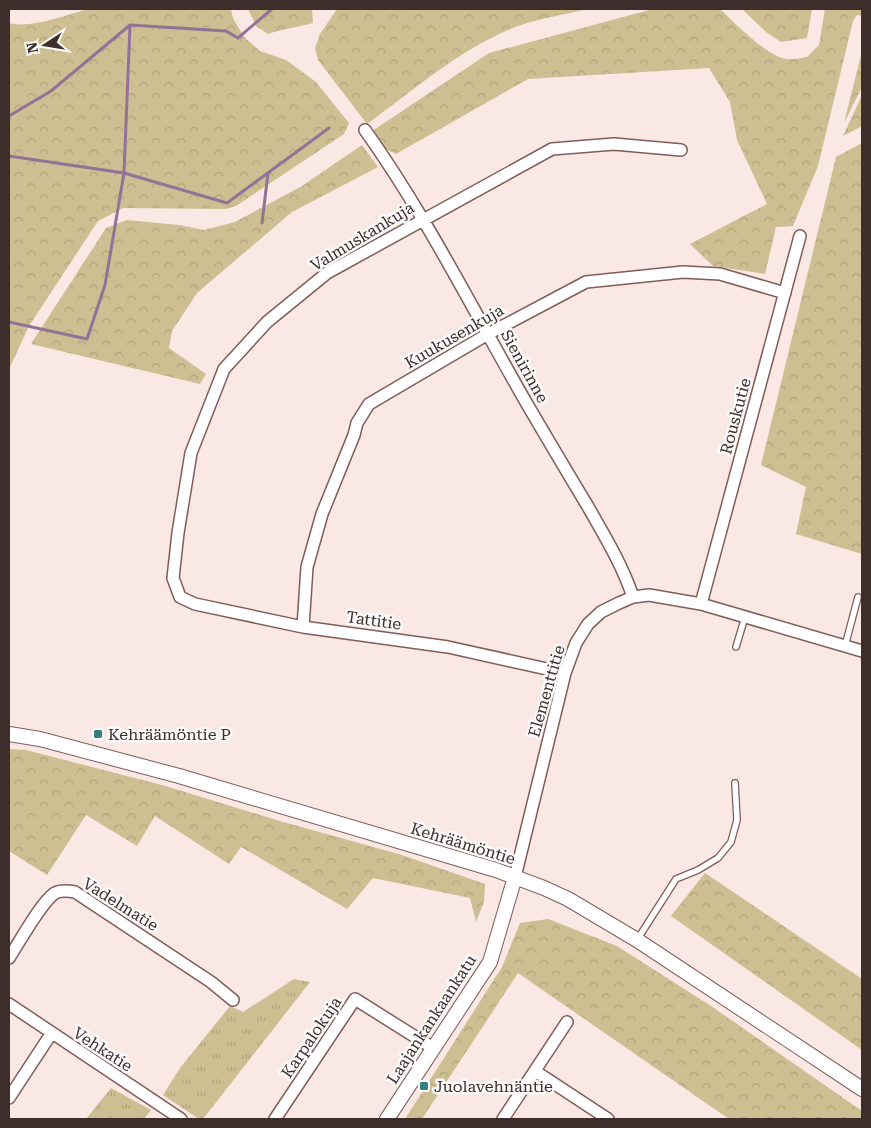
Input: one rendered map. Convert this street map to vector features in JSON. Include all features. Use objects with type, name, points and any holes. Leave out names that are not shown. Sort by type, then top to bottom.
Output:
[{"type":"street","name":"Sienirinne","points":[[365,130],[395,172],[423,219],[610,545],[624,571],[633,597]]},
{"type":"street","name":"Valmuskankuja","points":[[180,597],[173,578],[178,532],[191,453],[224,369],[267,322],[327,273],[552,149],[614,144],[681,150]]},
{"type":"street","name":"Rouskutie","points":[[701,604],[800,236]]},
{"type":"street","name":"Kuukusenkuja","points":[[303,627],[307,567],[322,514],[354,435],[357,423],[368,404],[488,334],[586,282],[683,272],[720,274],[785,293]]},
{"type":"street","name":"Elementtitie","points":[[515,877],[566,673],[576,643],[588,624],[601,612],[633,597],[649,595],[701,604],[862,651]]},
{"type":"street","name":"Tattitie","points":[[180,597],[195,604],[303,627],[448,647],[566,673]]},
{"type":"street","name":"Kehräämöntie","points":[[9,734],[40,739],[179,776],[515,877],[568,899],[636,940],[862,1089]]},
{"type":"street","name":"Laajankankaankatu","points":[[387,1119],[490,962],[515,877]]},
{"type":"street","name":"Vadelmatie","points":[[9,958],[45,903],[56,892],[75,892],[211,982],[233,1000]]},
{"type":"street","name":"Karpalokuja","points":[[276,1119],[356,998],[433,1048]]},
{"type":"street","name":"Vehkatie","points":[[9,1004],[51,1034],[181,1119]]},
{"type":"street","points":[[503,1119],[567,1022]]},
{"type":"street","points":[[9,1098],[51,1034]]},
{"type":"street","points":[[535,1071],[608,1119]]},
{"type":"lane","points":[[845,646],[858,597]]},
{"type":"lane","points":[[736,647],[745,617]]},
{"type":"lane","points":[[636,940],[676,879],[698,870],[718,858],[731,842],[737,820],[735,783]]},
{"type":"green space","points":[[88,9],[231,9],[233,18],[244,37],[260,51],[286,60],[316,82],[349,123],[344,134],[236,206],[225,209],[123,208],[98,221],[29,326],[9,369],[9,23],[37,23]]},
{"type":"green space","points":[[248,9],[312,9],[313,23],[268,34],[256,26]]},
{"type":"green space","points":[[337,9],[589,9],[518,26],[497,35],[458,57],[367,124],[318,60],[315,48],[320,34]]},
{"type":"green space","points":[[653,9],[720,9],[761,46],[779,57],[792,59],[807,57],[819,45],[825,9],[862,9],[862,16],[857,15],[853,21],[818,166],[793,226],[776,227],[765,274],[713,266],[690,244],[767,204],[737,140],[730,102],[709,68],[528,79],[396,154],[380,146],[369,133],[489,53]]},
{"type":"green space","points":[[742,9],[812,9],[807,38],[781,42],[766,32]]},
{"type":"green space","points":[[862,51],[862,87],[844,123]]},
{"type":"green space","points":[[862,95],[862,126],[843,136]]},
{"type":"green space","points":[[862,143],[862,554],[796,534],[806,487],[761,465],[836,157]]},
{"type":"green space","points":[[362,145],[378,167],[292,212],[197,293],[172,331],[169,348],[206,374],[200,384],[31,344],[106,228],[127,220],[179,225],[204,230],[235,222],[302,186]]},
{"type":"green space","points":[[9,749],[26,750],[162,785],[280,821],[402,855],[485,884],[484,902],[476,922],[470,898],[373,878],[347,909],[241,847],[229,864],[155,816],[137,846],[86,815],[47,875],[9,851]]},
{"type":"green space","points":[[705,873],[862,979],[862,1050],[671,916]]},
{"type":"green space","points":[[548,919],[617,946],[714,1008],[862,1111],[862,1119],[729,1119],[518,973],[422,1119],[405,1119],[502,967],[520,923]]},
{"type":"green space","points":[[294,979],[310,982],[203,1119],[199,1119],[163,1095],[180,1068],[230,1006],[243,1012]]},
{"type":"green space","points":[[111,1088],[151,1110],[144,1119],[86,1119]]},
{"type":"waterway","points":[[9,116],[51,91],[130,25],[226,31],[238,38],[272,9]]},
{"type":"waterway","points":[[9,322],[87,339],[105,285],[124,173],[130,25]]},
{"type":"waterway","points":[[9,156],[124,173],[227,203],[329,128]]},
{"type":"waterway","points":[[262,223],[268,173]]},
{"type":"place","name":"Kehräämöntie P","points":[[98,734]]},
{"type":"place","name":"Juolavehnäntie","points":[[424,1086]]}]
